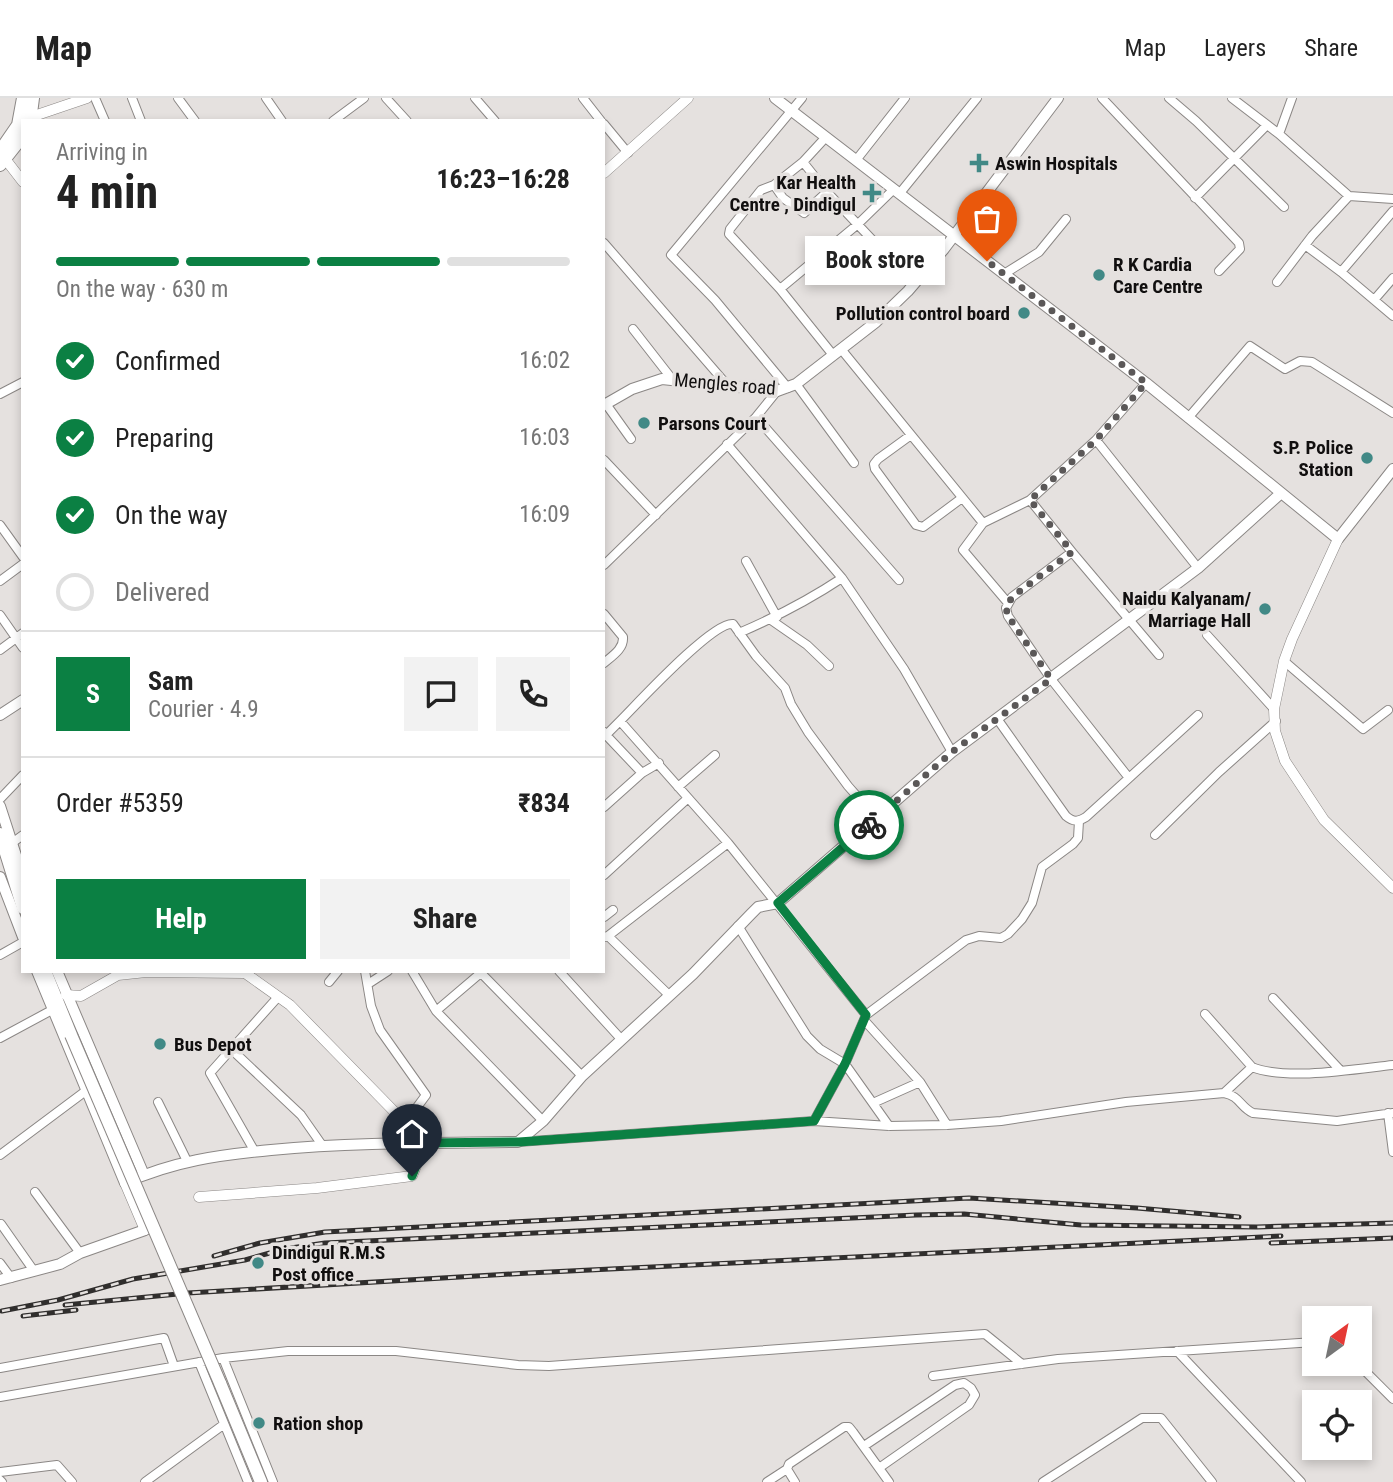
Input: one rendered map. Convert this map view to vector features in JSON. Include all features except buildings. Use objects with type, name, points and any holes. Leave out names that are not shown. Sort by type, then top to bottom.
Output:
[{"type":"highway","points":[[2,159],[18,125],[23,98]]},
{"type":"highway","points":[[31,119],[33,98]]},
{"type":"highway","points":[[2,159],[21,141]]},
{"type":"highway","points":[[0,834],[21,902]]},
{"type":"highway","points":[[46,973],[261,1482]]},
{"type":"main road","points":[[775,98],[1146,383],[1338,539],[1393,469]]},
{"type":"main road","name":"Mengles road","points":[[605,405],[646,383],[672,379],[728,386],[787,387],[876,322],[914,284],[1018,154],[1058,98]]},
{"type":"main road","points":[[38,973],[125,1183],[187,1161],[322,1145],[519,1142],[542,1121],[582,1076],[758,907],[778,903],[952,752],[1198,568],[1280,494]]},
{"type":"main road","points":[[0,715],[21,701]]},
{"type":"main road","points":[[0,806],[21,871]]},
{"type":"main road","points":[[0,877],[21,934]]},
{"type":"main road","points":[[58,973],[144,1175]]},
{"type":"main road","points":[[71,1054],[88,1046]]},
{"type":"main road","points":[[6,1279],[60,1264],[80,1253],[145,1230]]},
{"type":"street","points":[[31,119],[86,98]]},
{"type":"street","points":[[95,98],[104,119]]},
{"type":"street","points":[[132,98],[140,119]]},
{"type":"street","points":[[178,98],[194,119]]},
{"type":"street","points":[[266,98],[281,119]]},
{"type":"street","points":[[337,119],[365,98]]},
{"type":"street","points":[[386,98],[405,119]]},
{"type":"street","points":[[475,98],[493,119]]},
{"type":"street","points":[[583,98],[600,119]]},
{"type":"street","points":[[605,172],[688,98]]},
{"type":"street","points":[[802,98],[671,255],[715,300],[854,463]]},
{"type":"street","points":[[857,159],[905,98]]},
{"type":"street","points":[[780,289],[897,191],[977,98]]},
{"type":"street","points":[[1102,98],[1240,246],[1237,254],[1219,271]]},
{"type":"street","points":[[1169,98],[1284,207]]},
{"type":"street","points":[[1232,98],[1279,134],[1349,196],[1393,199]]},
{"type":"street","points":[[1279,134],[1292,98]]},
{"type":"street","points":[[1195,198],[1267,125]]},
{"type":"street","points":[[605,126],[628,153]]},
{"type":"street","points":[[826,137],[803,162],[774,185],[761,190],[730,229],[729,234],[911,435],[983,523]]},
{"type":"street","points":[[2,159],[21,180]]},
{"type":"street","points":[[803,162],[827,192],[914,284]]},
{"type":"street","points":[[774,185],[783,198],[804,213],[827,192]]},
{"type":"street","points":[[1277,282],[1305,245],[1349,196]]},
{"type":"street","points":[[1341,272],[1393,211]]},
{"type":"street","points":[[1004,274],[1039,252],[1066,219]]},
{"type":"street","points":[[605,244],[728,386]]},
{"type":"street","points":[[1305,245],[1393,316]]},
{"type":"street","points":[[1374,300],[1393,278]]},
{"type":"street","points":[[633,329],[672,379]]},
{"type":"street","points":[[1188,418],[1250,346],[1286,369],[1300,361],[1312,362],[1393,413]]},
{"type":"street","points":[[0,394],[21,383]]},
{"type":"street","points":[[1008,603],[963,550],[983,523],[1030,500],[1096,440],[1146,383]]},
{"type":"street","points":[[605,564],[787,387]]},
{"type":"street","points":[[605,405],[631,439]]},
{"type":"street","points":[[756,417],[899,580]]},
{"type":"street","points":[[911,435],[878,458],[874,464],[916,525],[923,527],[962,498]]},
{"type":"street","points":[[1096,440],[1198,568]]},
{"type":"street","points":[[727,444],[842,578],[904,669],[952,752]]},
{"type":"street","points":[[605,461],[656,515]]},
{"type":"street","points":[[1030,500],[1159,655]]},
{"type":"street","points":[[0,525],[21,554]]},
{"type":"street","points":[[1338,539],[1284,662],[1274,709],[1275,731],[1285,761],[1324,820],[1392,890]]},
{"type":"street","points":[[1072,552],[1012,597],[1006,608],[1008,616],[1051,679],[1129,778]]},
{"type":"street","points":[[746,561],[774,618],[829,666]]},
{"type":"street","points":[[0,581],[21,568]]},
{"type":"street","points":[[739,633],[814,597],[842,578]]},
{"type":"street","points":[[0,615],[20,636],[0,650]]},
{"type":"street","points":[[605,615],[624,642],[605,662]]},
{"type":"street","points":[[605,733],[621,721],[689,652],[725,624],[733,624],[785,688],[794,711],[848,786],[877,819]]},
{"type":"street","points":[[1206,635],[1274,709]]},
{"type":"street","points":[[1284,662],[1363,729],[1388,710]]},
{"type":"street","points":[[998,720],[1066,816],[1072,821],[1079,821],[1198,715]]},
{"type":"street","points":[[621,721],[778,903],[865,1017],[920,1082],[947,1125]]},
{"type":"street","points":[[1155,835],[1276,721]]},
{"type":"street","points":[[605,735],[642,773]]},
{"type":"street","points":[[677,786],[715,755]]},
{"type":"street","points":[[605,806],[642,773],[659,763]]},
{"type":"street","points":[[0,799],[21,777]]},
{"type":"street","points":[[605,874],[687,799]]},
{"type":"street","points":[[814,1121],[845,1064],[865,1017],[966,940],[979,936],[1001,938],[1008,934],[1032,903],[1042,867],[1073,845],[1078,838],[1079,821]]},
{"type":"street","points":[[12,843],[21,836]]},
{"type":"street","points":[[669,995],[606,936],[728,844]]},
{"type":"street","points":[[605,916],[613,910]]},
{"type":"street","points":[[738,926],[807,1036],[820,1049],[845,1064],[889,1126]]},
{"type":"street","points":[[0,955],[21,940]]},
{"type":"street","points":[[329,982],[336,973]]},
{"type":"street","points":[[365,973],[371,1006],[380,1030],[426,1095],[406,1122]]},
{"type":"street","points":[[368,984],[385,973]]},
{"type":"street","points":[[413,973],[436,1011],[542,1121]]},
{"type":"street","points":[[436,1011],[481,973]]},
{"type":"street","points":[[483,973],[582,1076]]},
{"type":"street","points":[[561,973],[621,1039]]},
{"type":"street","points":[[66,995],[81,996],[118,975],[252,974],[290,1005],[425,1143],[412,1176],[317,1188],[199,1197]]},
{"type":"street","points":[[255,1152],[210,1073],[278,997]]},
{"type":"street","points":[[1273,998],[1340,1070]]},
{"type":"street","points":[[0,1038],[52,1010]]},
{"type":"street","points":[[1205,1014],[1252,1067],[1286,1073],[1393,1065]]},
{"type":"street","points":[[231,1049],[301,1115],[322,1145]]},
{"type":"street","points":[[1224,1093],[1252,1067]]},
{"type":"street","points":[[873,1103],[920,1082]]},
{"type":"street","points":[[0,1155],[87,1090]]},
{"type":"street","points":[[519,1142],[814,1121],[889,1126],[947,1125],[1001,1121],[1126,1102],[1224,1093],[1237,1098],[1253,1113],[1337,1121],[1391,1113],[1393,1152]]},
{"type":"street","points":[[158,1102],[187,1161]]},
{"type":"street","points":[[125,1183],[145,1230]]},
{"type":"street","points":[[35,1192],[80,1253]]},
{"type":"street","points":[[1,1224],[34,1271]]},
{"type":"street","points":[[0,1263],[6,1279]]},
{"type":"street","points":[[0,1397],[223,1358],[288,1351],[396,1351],[549,1366],[985,1334],[1022,1364]]},
{"type":"street","points":[[0,1368],[164,1338],[174,1366]]},
{"type":"street","points":[[933,1376],[1022,1364],[1302,1343]]},
{"type":"street","points":[[1177,1351],[1301,1482]]},
{"type":"street","points":[[223,1358],[272,1482]]},
{"type":"street","points":[[199,1362],[247,1482]]},
{"type":"street","points":[[1370,1376],[1393,1399]]},
{"type":"street","points":[[864,1446],[955,1385],[964,1383],[971,1388],[975,1395],[969,1405],[879,1468]]},
{"type":"street","points":[[1043,1482],[1142,1418],[1161,1418],[1212,1482]]},
{"type":"street","points":[[145,1482],[223,1425]]},
{"type":"street","points":[[767,1482],[788,1469],[793,1460],[844,1427],[853,1432],[889,1482]]},
{"type":"street","points":[[0,1472],[57,1465],[72,1482]]},
{"type":"street","points":[[788,1469],[795,1482]]},
{"type":"railway","points":[[214,1256],[260,1243],[325,1232],[969,1198],[1239,1217]]},
{"type":"railway","points":[[2,1311],[58,1300],[133,1279],[325,1243],[964,1214],[1081,1225],[1257,1227],[1393,1223]]},
{"type":"railway","points":[[65,1305],[188,1293],[529,1273],[1281,1236]]},
{"type":"railway","points":[[1271,1243],[1393,1238]]},
{"type":"railway","points":[[23,1316],[76,1310]]},
{"type":"way so far","points":[[869,825],[952,752],[1051,679],[1008,616],[1006,608],[1012,597],[1072,552],[1030,500],[1096,440],[1146,383],[987,261]]},
{"type":"place","name":"Aswin Hospitals","points":[[979,163]]},
{"type":"place","name":"Kar Health Centre , Dindigul","points":[[872,193]]},
{"type":"place","name":"Book store","points":[[987,261]]},
{"type":"place","name":"R K Cardia Care Centre","points":[[1099,275]]},
{"type":"place","name":"Pollution control board","points":[[1024,313]]},
{"type":"place","name":"Parsons Court","points":[[644,423]]},
{"type":"place","name":"S.P. Police Station","points":[[1367,458]]},
{"type":"place","name":"Naidu Kalyanam/ Marriage Hall","points":[[1265,609]]},
{"type":"place","name":"Bus Depot","points":[[160,1044]]},
{"type":"place","name":"Dindigul R.M.S Post office","points":[[258,1263]]},
{"type":"place","name":"Ration shop","points":[[259,1423]]},
{"type":"route","points":[[412,1176],[425,1143],[519,1142],[814,1121],[845,1064],[866,1015],[778,903],[869,825]]}]
